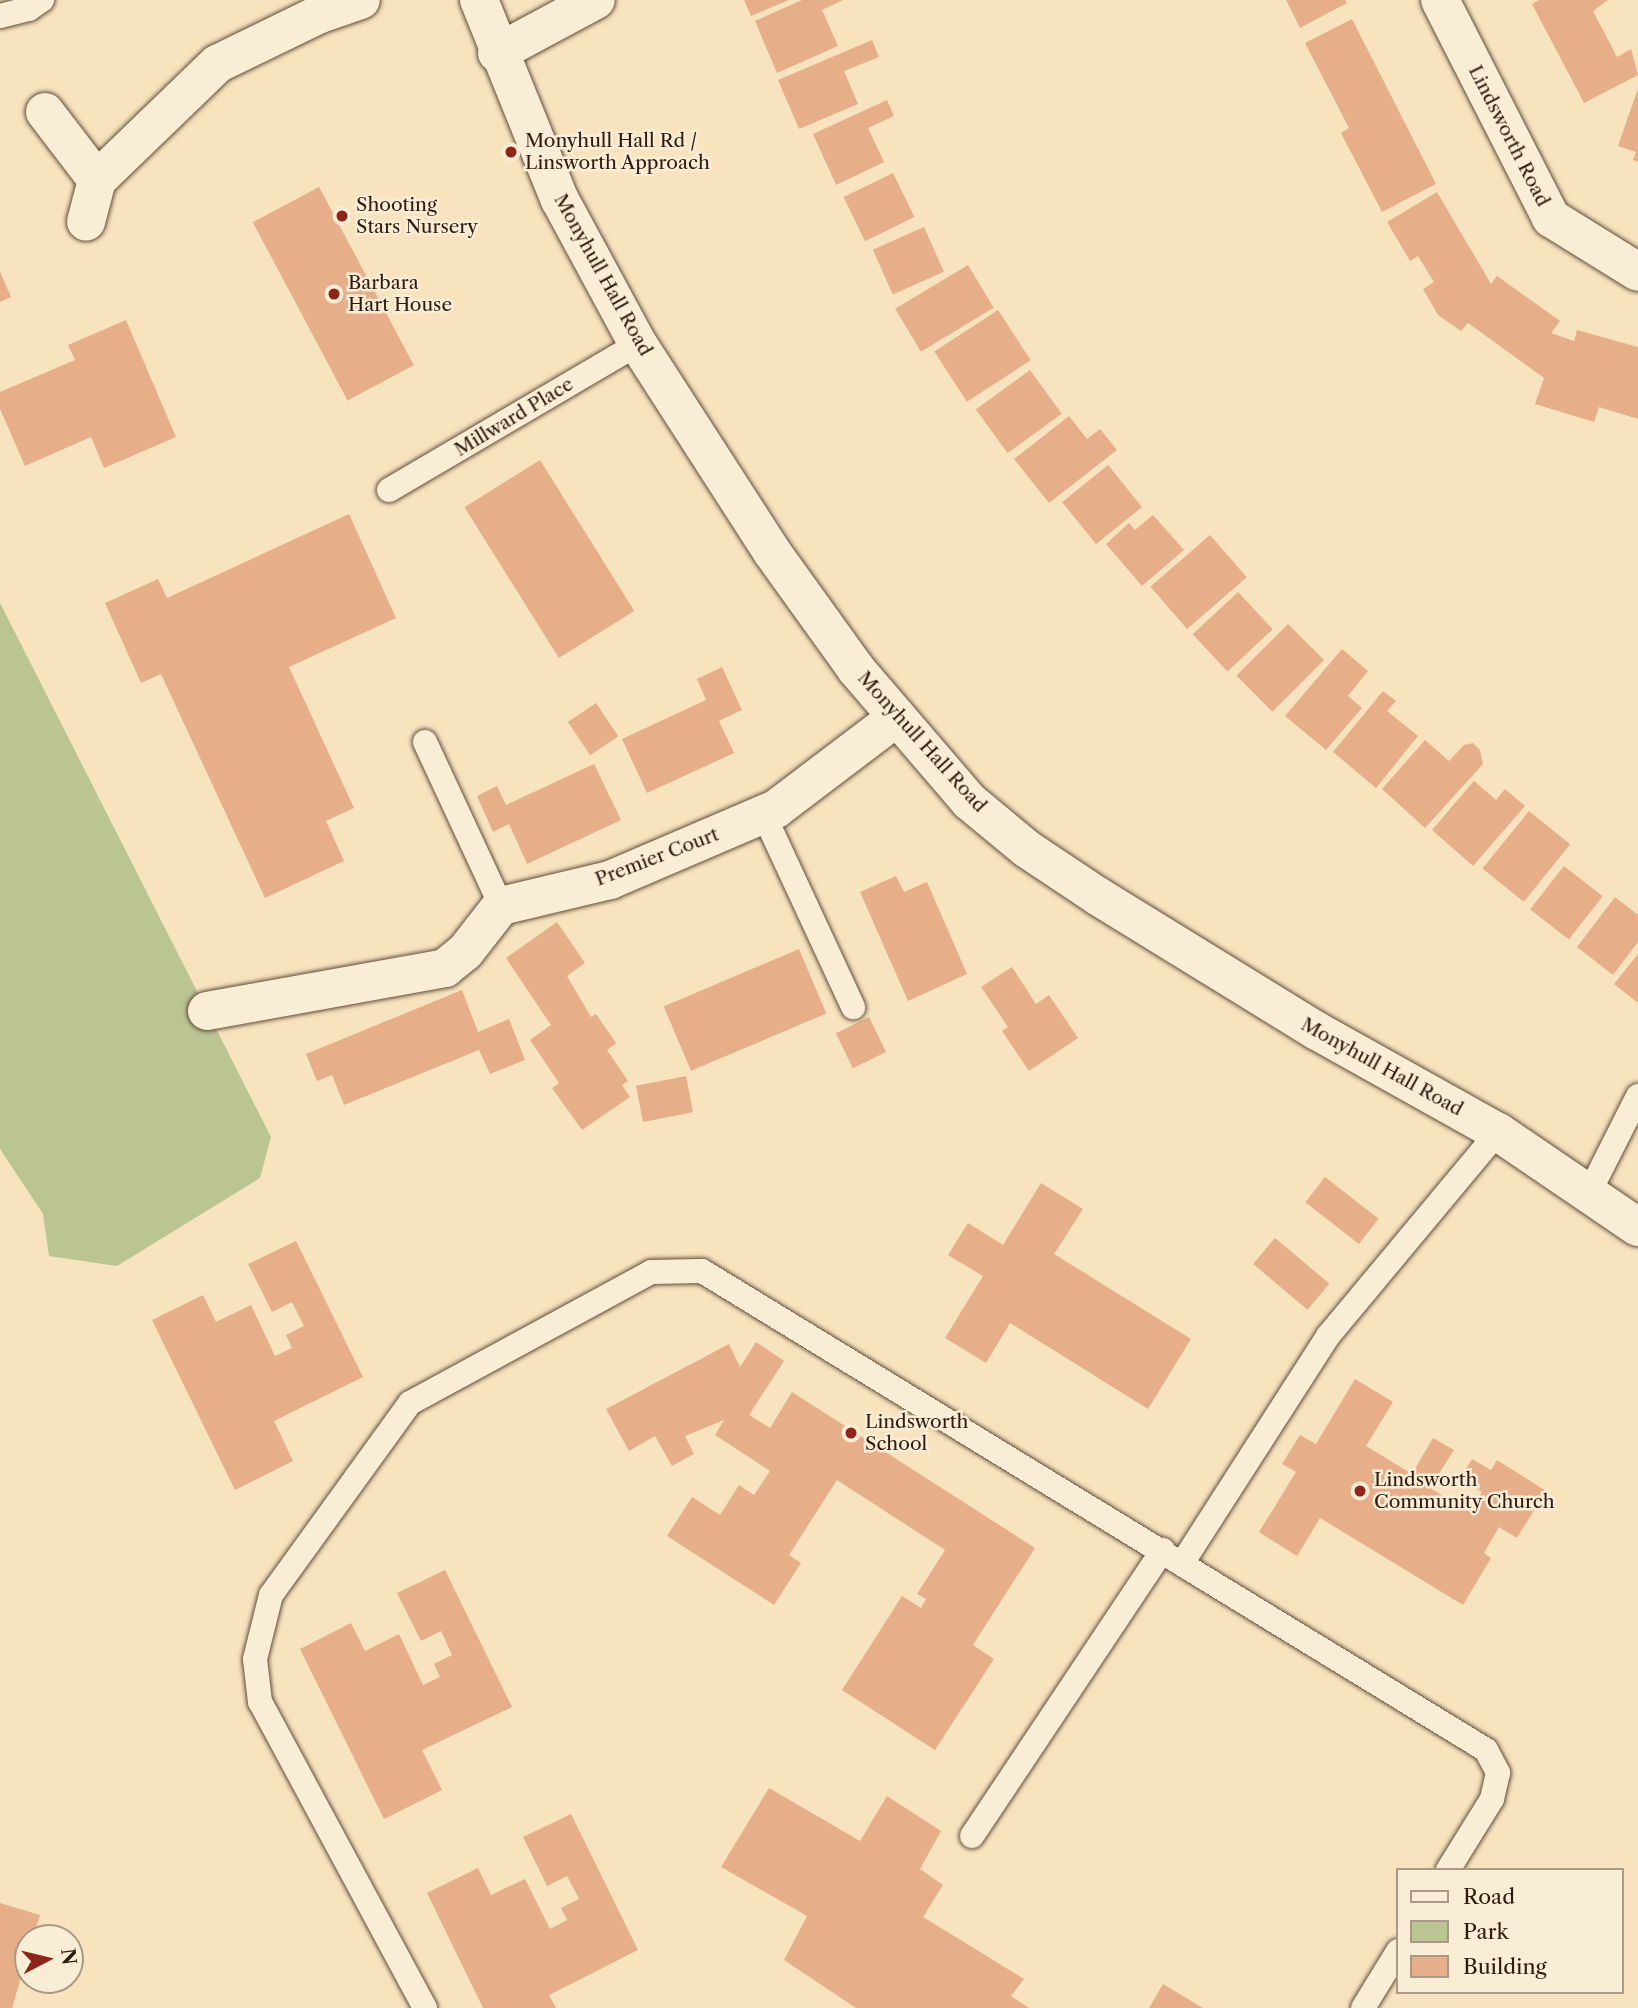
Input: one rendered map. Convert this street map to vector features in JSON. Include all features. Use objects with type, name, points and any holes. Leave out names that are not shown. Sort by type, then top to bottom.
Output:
[{"type":"street","points":[[86,222],[96,180],[217,64],[320,14],[361,0]]},
{"type":"street","name":"Monyhull Hall Road","points":[[479,0],[497,53],[560,200],[638,344],[772,552],[856,669],[969,800],[1027,849],[1317,1031],[1498,1132],[1638,1227]]},
{"type":"street","points":[[497,53],[596,0]]},
{"type":"street","name":"Lindsworth Road","points":[[1440,0],[1551,218],[1638,272]]},
{"type":"street","points":[[44,113],[96,180]]},
{"type":"street","name":"Premier Court","points":[[501,906],[611,880],[764,815],[897,717]]},
{"type":"street","points":[[207,1011],[445,968],[465,952],[501,906]]},
{"type":"lane","points":[[0,16],[29,9],[42,0]]},
{"type":"lane","name":"Millward Place","points":[[389,491],[638,344]]},
{"type":"lane","points":[[425,742],[501,906]]},
{"type":"lane","points":[[764,815],[853,1007]]},
{"type":"lane","points":[[1588,1195],[1638,1096]]},
{"type":"lane","points":[[972,1836],[1328,1336],[1498,1132]]},
{"type":"lane","points":[[425,2008],[260,1702],[255,1659],[271,1595],[410,1403],[651,1272],[702,1271],[1486,1749],[1498,1773],[1492,1799],[1449,1868]]},
{"type":"lane","points":[[1363,2008],[1396,1954]]},
{"type":"green space","points":[[0,603],[271,1137],[260,1178],[117,1266],[49,1256],[43,1214],[0,1149]]},
{"type":"building","points":[[744,0],[789,0],[751,16]]},
{"type":"building","points":[[802,0],[843,0],[822,10],[838,46],[777,73],[755,21]]},
{"type":"building","points":[[1286,0],[1345,0],[1347,3],[1300,28]]},
{"type":"building","points":[[1539,0],[1608,0],[1593,11],[1617,57],[1631,49],[1638,75],[1584,103],[1532,4]]},
{"type":"building","points":[[1352,19],[1436,184],[1382,212],[1341,133],[1349,128],[1305,43]]},
{"type":"building","points":[[872,40],[879,57],[844,71],[858,104],[799,129],[778,80]]},
{"type":"building","points":[[1638,88],[1638,162],[1633,160],[1636,152],[1618,146]]},
{"type":"building","points":[[887,100],[894,116],[868,128],[884,162],[836,185],[813,134]]},
{"type":"building","points":[[893,173],[914,217],[865,241],[844,197]]},
{"type":"building","name":"Barbara Hart House","points":[[319,187],[414,365],[348,401],[253,222]]},
{"type":"building","points":[[1437,192],[1491,284],[1497,276],[1560,321],[1551,333],[1574,341],[1577,330],[1638,347],[1638,419],[1599,407],[1594,422],[1535,404],[1544,378],[1468,323],[1461,331],[1438,315],[1423,289],[1434,282],[1418,256],[1410,261],[1387,222]]},
{"type":"building","points":[[924,227],[944,272],[893,295],[873,250]]},
{"type":"building","points":[[968,265],[994,308],[921,352],[895,309]]},
{"type":"building","points":[[0,272],[11,297],[0,302]]},
{"type":"building","points":[[998,310],[1031,360],[967,402],[934,351]]},
{"type":"building","points":[[126,320],[176,437],[104,468],[91,437],[25,466],[0,409],[0,392],[75,360],[68,345]]},
{"type":"building","points":[[1030,370],[1062,414],[1008,453],[976,409]]},
{"type":"building","points":[[1069,416],[1087,439],[1100,429],[1117,450],[1049,503],[1014,459]]},
{"type":"building","points":[[540,460],[634,611],[559,658],[465,507]]},
{"type":"building","points":[[1108,465],[1142,507],[1096,544],[1062,502]]},
{"type":"building","points":[[349,514],[396,618],[289,667],[354,808],[326,821],[344,861],[265,898],[161,674],[141,683],[105,603],[158,579],[167,598]]},
{"type":"building","points":[[1153,515],[1184,550],[1142,586],[1106,544],[1129,523],[1135,530]]},
{"type":"building","points":[[1210,535],[1247,577],[1187,629],[1150,587]]},
{"type":"building","points":[[1238,592],[1273,629],[1227,672],[1193,634]]},
{"type":"building","points":[[1288,624],[1324,660],[1272,712],[1236,676]]},
{"type":"building","points":[[1342,649],[1368,671],[1348,696],[1362,708],[1326,750],[1285,716]]},
{"type":"building","points":[[722,667],[742,710],[719,721],[734,753],[647,793],[622,739],[706,700],[697,679]]},
{"type":"building","points":[[1383,691],[1396,701],[1387,711],[1418,736],[1376,788],[1333,752]]},
{"type":"building","points":[[596,703],[618,736],[590,755],[568,722]]},
{"type":"building","points":[[1425,740],[1449,761],[1464,745],[1473,743],[1480,750],[1483,764],[1425,828],[1382,789]]},
{"type":"building","points":[[594,764],[621,820],[527,864],[509,824],[493,832],[477,796],[497,786],[506,805]]},
{"type":"building","points":[[1474,781],[1496,800],[1505,789],[1525,806],[1473,866],[1432,830]]},
{"type":"building","points":[[1529,811],[1570,844],[1524,902],[1482,869]]},
{"type":"building","points":[[1564,866],[1603,896],[1569,940],[1530,909]]},
{"type":"building","points":[[896,876],[904,892],[927,882],[967,974],[908,1001],[860,892]]},
{"type":"building","points":[[1615,897],[1638,915],[1638,942],[1613,975],[1577,947]]},
{"type":"building","points":[[557,922],[585,963],[567,976],[591,1017],[596,1014],[616,1043],[607,1050],[628,1081],[622,1085],[630,1097],[582,1130],[552,1088],[559,1083],[530,1040],[551,1025],[506,958]]},
{"type":"building","points":[[799,949],[826,1013],[691,1071],[664,1006]]},
{"type":"building","points":[[1638,954],[1638,1003],[1614,984]]},
{"type":"building","points":[[1012,967],[1036,1004],[1049,995],[1078,1038],[1029,1071],[1002,1031],[1008,1027],[981,987]]},
{"type":"building","points":[[462,990],[478,1032],[509,1019],[525,1060],[490,1074],[479,1050],[344,1105],[332,1075],[317,1081],[306,1054]]},
{"type":"building","points":[[869,1017],[886,1052],[853,1068],[836,1033]]},
{"type":"building","points":[[686,1076],[693,1112],[643,1122],[636,1086]]},
{"type":"building","points":[[1325,1177],[1379,1219],[1359,1244],[1305,1202]]},
{"type":"building","points":[[1041,1183],[1083,1209],[1054,1254],[1191,1339],[1148,1409],[1010,1323],[986,1363],[945,1338],[983,1276],[948,1255],[968,1223],[1003,1245]]},
{"type":"building","points":[[1275,1238],[1329,1284],[1308,1310],[1253,1264]]},
{"type":"building","points":[[296,1241],[363,1377],[274,1421],[293,1461],[235,1490],[152,1320],[203,1295],[216,1322],[251,1305],[275,1356],[292,1348],[286,1335],[304,1326],[292,1302],[272,1312],[248,1264]]},
{"type":"building","points":[[756,1342],[784,1361],[749,1415],[770,1428],[792,1392],[1035,1548],[973,1645],[994,1659],[935,1750],[842,1690],[902,1596],[921,1608],[926,1599],[917,1594],[945,1550],[837,1480],[789,1555],[801,1563],[774,1605],[667,1536],[692,1497],[720,1515],[739,1485],[754,1495],[770,1471],[715,1435],[724,1420],[685,1436],[694,1454],[672,1466],[655,1436],[629,1451],[606,1409],[729,1344],[740,1367]]},
{"type":"building","name":"Lindsworth Community Church","points":[[1355,1379],[1393,1402],[1366,1446],[1412,1474],[1433,1438],[1454,1450],[1430,1488],[1470,1512],[1482,1492],[1460,1478],[1472,1459],[1491,1470],[1497,1460],[1546,1491],[1517,1538],[1499,1527],[1484,1553],[1491,1558],[1463,1605],[1320,1518],[1297,1556],[1259,1532],[1296,1472],[1282,1464],[1300,1435],[1316,1444]]},
{"type":"building","points":[[445,1570],[512,1707],[422,1750],[442,1790],[384,1819],[300,1649],[351,1623],[365,1651],[399,1634],[423,1685],[440,1677],[434,1664],[452,1655],[441,1631],[421,1641],[397,1593]]},
{"type":"building","points":[[769,1788],[860,1841],[887,1796],[941,1831],[920,1869],[943,1885],[923,1917],[1024,1979],[1011,1996],[1029,2008],[856,2008],[784,1960],[807,1916],[721,1867]]},
{"type":"building","points":[[571,1814],[638,1950],[549,1995],[556,2008],[483,2008],[427,1893],[478,1868],[491,1895],[525,1879],[550,1929],[567,1920],[561,1908],[579,1899],[567,1876],[547,1886],[523,1837]]},
{"type":"building","points":[[0,1903],[40,1915],[37,1924],[14,1924],[14,1994],[16,1994],[12,2008],[0,2008]]},
{"type":"building","points":[[1163,1984],[1203,2008],[1149,2008]]},
{"type":"place","name":"Monyhull Hall Rd / Linsworth Approach","points":[[511,152]]},
{"type":"place","name":"Shooting Stars Nursery","points":[[342,216]]},
{"type":"place","name":"Barbara Hart House","points":[[334,294]]},
{"type":"place","name":"Lindsworth School","points":[[851,1433]]},
{"type":"place","name":"Lindsworth Community Church","points":[[1360,1491]]}]
